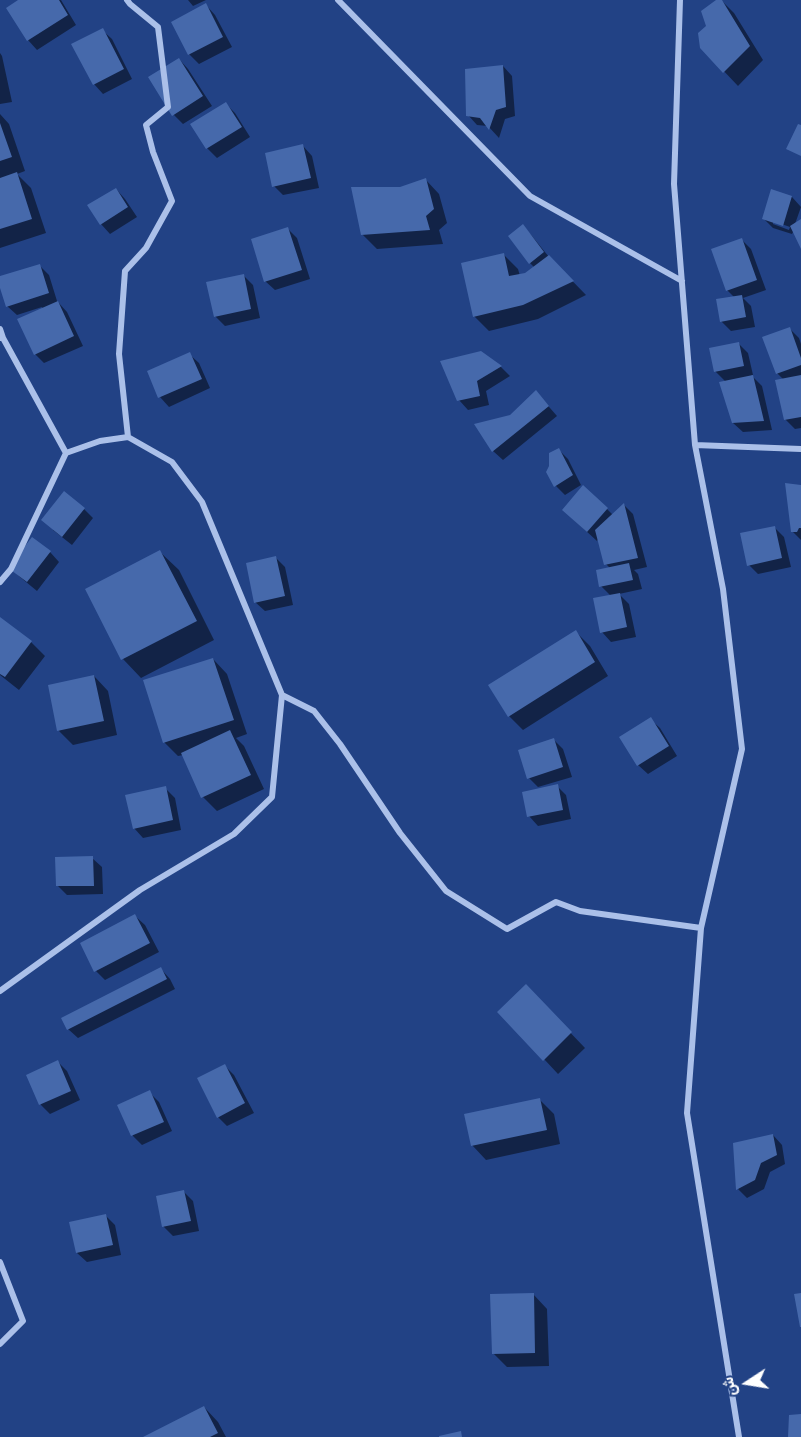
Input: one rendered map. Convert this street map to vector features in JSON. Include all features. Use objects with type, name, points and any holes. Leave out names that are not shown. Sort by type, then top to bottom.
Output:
[{"type":"street","points":[[127,0],[158,27],[168,107],[146,124],[153,152],[172,201],[146,248],[126,271],[118,354],[128,437]]},
{"type":"street","points":[[338,0],[530,196],[682,281]]},
{"type":"street","points":[[680,0],[674,184],[695,444],[723,590],[742,749],[701,928],[687,1113],[740,1437]]},
{"type":"street","points":[[0,329],[2,338],[66,453]]},
{"type":"street","points":[[0,582],[11,569],[66,453],[100,441],[128,437],[172,462],[202,502],[282,696],[272,797],[234,834],[140,890],[0,991]]},
{"type":"street","points":[[695,444],[801,449]]},
{"type":"street","points":[[282,696],[314,711],[340,744],[400,833],[446,891],[507,929],[556,902],[580,911],[701,928]]},
{"type":"street","points":[[0,1262],[23,1322],[0,1344]]},
{"type":"building","points":[[18,0],[59,0],[68,15],[27,41],[6,8]]},
{"type":"building","points":[[716,0],[722,0],[750,46],[723,73],[700,48],[698,33],[706,26],[701,11]]},
{"type":"building","points":[[206,3],[223,37],[188,55],[171,22]]},
{"type":"building","points":[[103,28],[124,69],[93,85],[71,44]]},
{"type":"building","points":[[179,58],[203,96],[172,116],[148,77]]},
{"type":"building","points":[[503,65],[506,107],[496,110],[489,130],[480,118],[466,116],[465,69]]},
{"type":"building","points":[[226,102],[242,127],[206,149],[190,124]]},
{"type":"building","points":[[0,123],[12,157],[0,161]]},
{"type":"building","points":[[798,124],[801,125],[801,156],[786,149]]},
{"type":"building","points":[[303,144],[311,178],[272,187],[265,153]]},
{"type":"building","points":[[17,172],[32,219],[0,229],[0,178]]},
{"type":"building","points":[[426,178],[434,209],[426,216],[430,230],[361,235],[351,187],[400,187]]},
{"type":"building","points":[[116,188],[128,207],[100,225],[87,205]]},
{"type":"building","points":[[771,189],[792,196],[783,226],[762,219]]},
{"type":"building","points":[[801,219],[801,249],[790,226]]},
{"type":"building","points":[[523,224],[544,252],[529,264],[508,236]]},
{"type":"building","points":[[288,227],[302,270],[264,282],[251,239]]},
{"type":"building","points":[[742,238],[757,280],[726,291],[711,249]]},
{"type":"building","points":[[504,253],[509,276],[525,273],[549,255],[574,281],[523,305],[473,317],[461,263]]},
{"type":"building","points":[[40,264],[49,293],[6,307],[0,288],[0,276]]},
{"type":"building","points":[[244,274],[251,309],[214,317],[206,282]]},
{"type":"building","points":[[742,295],[746,317],[720,322],[716,299]]},
{"type":"building","points":[[58,301],[74,336],[34,355],[17,319]]},
{"type":"building","points":[[790,327],[801,358],[801,365],[776,374],[762,337]]},
{"type":"building","points":[[739,342],[744,366],[714,372],[709,348]]},
{"type":"building","points":[[481,351],[502,366],[477,381],[480,396],[457,401],[440,361]]},
{"type":"building","points":[[190,352],[202,379],[158,398],[147,371]]},
{"type":"building","points":[[753,375],[764,421],[732,423],[719,382]]},
{"type":"building","points":[[801,375],[801,417],[784,420],[775,380]]},
{"type":"building","points":[[536,390],[549,406],[492,452],[474,424],[510,415]]},
{"type":"building","points":[[559,448],[573,475],[554,487],[546,472],[549,466],[549,453]]},
{"type":"building","points":[[785,483],[801,485],[801,528],[797,532],[791,532]]},
{"type":"building","points":[[583,485],[608,508],[587,532],[562,510]]},
{"type":"building","points":[[64,491],[85,508],[62,537],[41,520]]},
{"type":"building","points":[[624,503],[638,558],[604,565],[595,530]]},
{"type":"building","points":[[775,526],[782,558],[747,566],[740,533]]},
{"type":"building","points":[[32,537],[51,551],[27,582],[8,568]]},
{"type":"building","points":[[160,550],[197,621],[121,660],[85,589]]},
{"type":"building","points":[[276,556],[285,596],[254,603],[246,563]]},
{"type":"building","points":[[629,563],[633,580],[599,587],[596,570]]},
{"type":"building","points":[[620,593],[627,627],[600,633],[593,598]]},
{"type":"building","points":[[0,617],[32,641],[5,677],[0,674]]},
{"type":"building","points":[[576,630],[595,662],[508,717],[488,685]]},
{"type":"building","points":[[213,658],[234,720],[163,743],[143,680]]},
{"type":"building","points":[[94,675],[104,721],[57,731],[48,685]]},
{"type":"building","points":[[651,717],[669,746],[637,766],[619,737]]},
{"type":"building","points":[[230,730],[251,775],[201,798],[181,753]]},
{"type":"building","points":[[554,738],[563,767],[527,779],[518,750]]},
{"type":"building","points":[[558,784],[563,810],[527,817],[522,792]]},
{"type":"building","points":[[166,786],[173,820],[133,829],[125,795]]},
{"type":"building","points":[[93,856],[94,886],[56,886],[55,857]]},
{"type":"building","points":[[135,914],[150,943],[94,972],[80,943]]},
{"type":"building","points":[[161,967],[167,979],[67,1030],[61,1018]]},
{"type":"building","points":[[526,984],[572,1032],[543,1061],[497,1012]]},
{"type":"building","points":[[58,1060],[71,1091],[39,1105],[26,1075]]},
{"type":"building","points":[[225,1064],[245,1103],[217,1118],[197,1078]]},
{"type":"building","points":[[150,1090],[164,1122],[131,1136],[117,1105]]},
{"type":"building","points":[[540,1098],[547,1130],[471,1146],[464,1114]]},
{"type":"building","points":[[773,1134],[777,1155],[761,1163],[755,1180],[736,1190],[733,1143]]},
{"type":"building","points":[[184,1190],[191,1221],[162,1227],[156,1196]]},
{"type":"building","points":[[106,1214],[113,1245],[76,1253],[69,1222]]},
{"type":"building","points":[[534,1293],[535,1353],[492,1354],[490,1294]]},
{"type":"building","points":[[801,1293],[801,1327],[800,1327],[794,1294]]},
{"type":"building","points":[[204,1406],[218,1433],[210,1437],[143,1437]]},
{"type":"building","points":[[801,1414],[801,1437],[788,1437],[789,1415]]},
{"type":"building","points":[[461,1431],[462,1437],[439,1437],[439,1436]]}]
